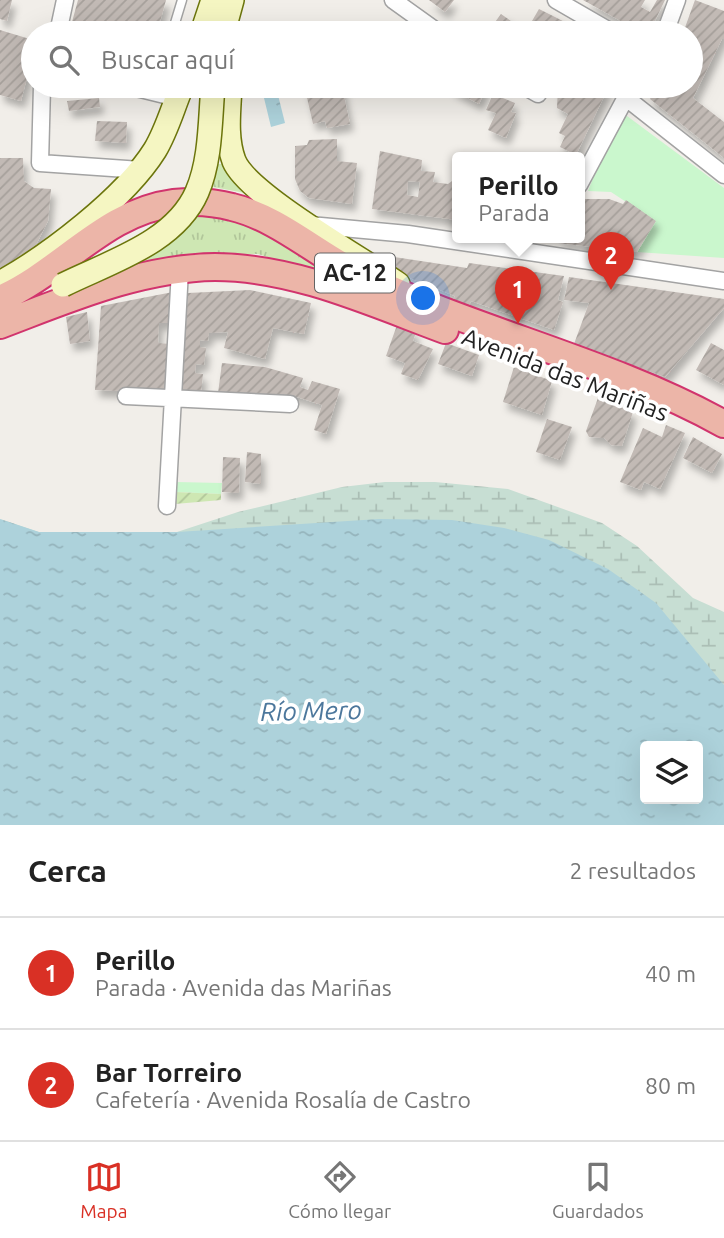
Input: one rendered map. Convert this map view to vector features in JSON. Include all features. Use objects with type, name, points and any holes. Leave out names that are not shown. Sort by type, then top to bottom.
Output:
[{"type":"highway","name":"Avenida das Mariñas","points":[[0,299],[36,279],[121,219],[147,208],[177,203],[206,203],[232,207],[258,216],[356,274],[433,307],[681,400],[724,424]]},
{"type":"highway","name":"Avenida das Mariñas","points":[[0,326],[125,280],[180,270],[247,269],[312,283],[644,401],[724,442]]},
{"type":"main road","points":[[206,21],[213,0]]},
{"type":"main road","points":[[226,21],[232,0]]},
{"type":"main road","points":[[236,21],[239,0]]},
{"type":"main road","points":[[0,283],[55,247],[115,197],[141,170],[155,149],[177,98]]},
{"type":"main road","points":[[0,316],[155,239],[174,224],[191,204],[202,177],[212,98]]},
{"type":"main road","points":[[229,98],[228,125],[234,162],[256,187],[433,307]]},
{"type":"street","points":[[61,21],[65,0]]},
{"type":"street","points":[[393,0],[422,21]]},
{"type":"street","points":[[556,0],[593,21]]},
{"type":"street","points":[[669,21],[677,0]]},
{"type":"street","points":[[42,98],[40,163],[141,170]]},
{"type":"street","points":[[585,173],[624,98]]},
{"type":"street","points":[[636,98],[724,175]]},
{"type":"street","points":[[308,224],[452,239]]},
{"type":"street","points":[[490,243],[724,281]]},
{"type":"street","points":[[167,506],[180,270]]},
{"type":"street","points":[[126,396],[290,404]]},
{"type":"lane","points":[[176,21],[182,0]]},
{"type":"green space","points":[[627,116],[724,188],[724,258],[637,252],[655,221],[611,192],[588,191],[616,120]]},
{"type":"green space","points":[[217,164],[224,164],[265,202],[245,193],[213,187]]},
{"type":"green space","points":[[201,210],[242,218],[360,287],[258,254],[199,254],[122,266],[181,233]]},
{"type":"green space","points":[[176,482],[222,483],[221,494],[175,492]]},
{"type":"green space","points":[[385,482],[435,482],[508,489],[602,523],[637,546],[693,598],[724,612],[724,825],[649,825],[168,604],[0,519],[39,532],[177,532],[238,512],[342,487]]},
{"type":"green space","points":[[175,492],[221,494],[221,500],[175,504]]},
{"type":"water","points":[[264,98],[279,98],[285,123],[271,127]]},
{"type":"water","name":"Río Mero","points":[[0,519],[39,532],[177,532],[379,519],[452,520],[504,528],[549,540],[608,569],[656,603],[724,685],[724,825],[0,825]]},
{"type":"building","points":[[0,0],[12,0],[7,21],[0,19]]},
{"type":"building","points":[[78,0],[166,0],[160,21],[72,21]]},
{"type":"building","points":[[429,0],[454,0],[445,12]]},
{"type":"building","points":[[583,0],[645,0],[641,7],[650,12],[657,0],[665,0],[655,21],[621,21]]},
{"type":"building","points":[[695,0],[724,11],[724,39],[703,78],[703,21],[687,21]]},
{"type":"building","points":[[539,9],[563,21],[532,21]]},
{"type":"building","points":[[501,14],[511,21],[496,21]]},
{"type":"building","points":[[0,30],[21,36],[22,98],[21,101],[0,95]]},
{"type":"building","points":[[99,98],[100,107],[69,111],[67,101]]},
{"type":"building","points":[[307,98],[345,98],[350,124],[327,128],[325,121],[313,124]]},
{"type":"building","points":[[468,98],[482,98],[479,104]]},
{"type":"building","points":[[491,98],[503,98],[515,103],[511,112],[516,113],[506,138],[488,130],[496,113],[486,110]]},
{"type":"building","points":[[557,98],[603,98],[577,152],[560,147],[565,136],[559,133],[568,114],[557,108]]},
{"type":"building","points":[[693,98],[724,122],[724,158],[650,99]]},
{"type":"building","points":[[97,121],[127,122],[126,143],[95,141]]},
{"type":"building","points":[[337,139],[337,161],[357,163],[352,204],[309,198],[300,191],[295,179],[295,146],[307,145],[309,140]]},
{"type":"building","points":[[380,151],[422,160],[421,171],[435,172],[433,182],[448,184],[452,181],[452,219],[372,209]],"holes":[[[408,181],[420,182],[418,197],[407,195]]]},
{"type":"building","points":[[0,158],[23,158],[24,181],[34,188],[51,189],[48,221],[36,245],[19,261],[0,268]]},
{"type":"building","points":[[585,199],[609,199],[623,204],[626,200],[656,221],[637,252],[558,243],[585,243]]},
{"type":"building","points":[[381,255],[467,268],[469,263],[564,276],[558,300],[563,302],[554,330],[471,301],[468,308],[452,302],[455,296],[412,279],[380,258]]},
{"type":"building","points":[[569,277],[724,299],[724,308],[665,377],[574,344],[589,303],[564,300]]},
{"type":"building","points":[[250,290],[311,303],[304,334],[273,328],[265,359],[224,348],[228,332],[209,333],[208,341],[200,340],[200,347],[206,348],[204,365],[196,364],[195,373],[203,374],[201,393],[181,391],[188,293]]},
{"type":"building","points":[[173,292],[171,323],[159,323],[158,343],[171,344],[168,393],[95,390],[101,306]]},
{"type":"building","points":[[87,312],[90,341],[70,344],[66,317]]},
{"type":"building","points":[[397,325],[416,332],[413,341],[433,349],[418,380],[401,374],[405,363],[386,356]]},
{"type":"building","points":[[446,343],[479,355],[472,376],[438,364]]},
{"type":"building","points":[[711,343],[724,350],[724,385],[696,370]]},
{"type":"building","points":[[222,363],[265,367],[303,378],[300,387],[308,390],[312,381],[340,389],[326,434],[314,430],[322,405],[297,397],[218,393]]},
{"type":"building","points":[[514,367],[552,381],[542,415],[503,402]]},
{"type":"building","points":[[598,398],[633,412],[622,446],[611,445],[604,438],[589,437],[586,431]]},
{"type":"building","points":[[547,419],[572,427],[560,460],[536,452]]},
{"type":"building","points":[[666,425],[685,433],[660,489],[644,482],[641,490],[620,482],[643,428],[662,437]]},
{"type":"building","points":[[693,437],[722,454],[712,473],[683,458]]},
{"type":"building","points":[[247,452],[261,454],[261,484],[245,482]]},
{"type":"building","points":[[223,457],[240,458],[239,493],[222,492]]},
{"type":"place","name":"Bar Torreiro","points":[[611,290]]},
{"type":"place","name":"Perillo","points":[[518,324]]}]
